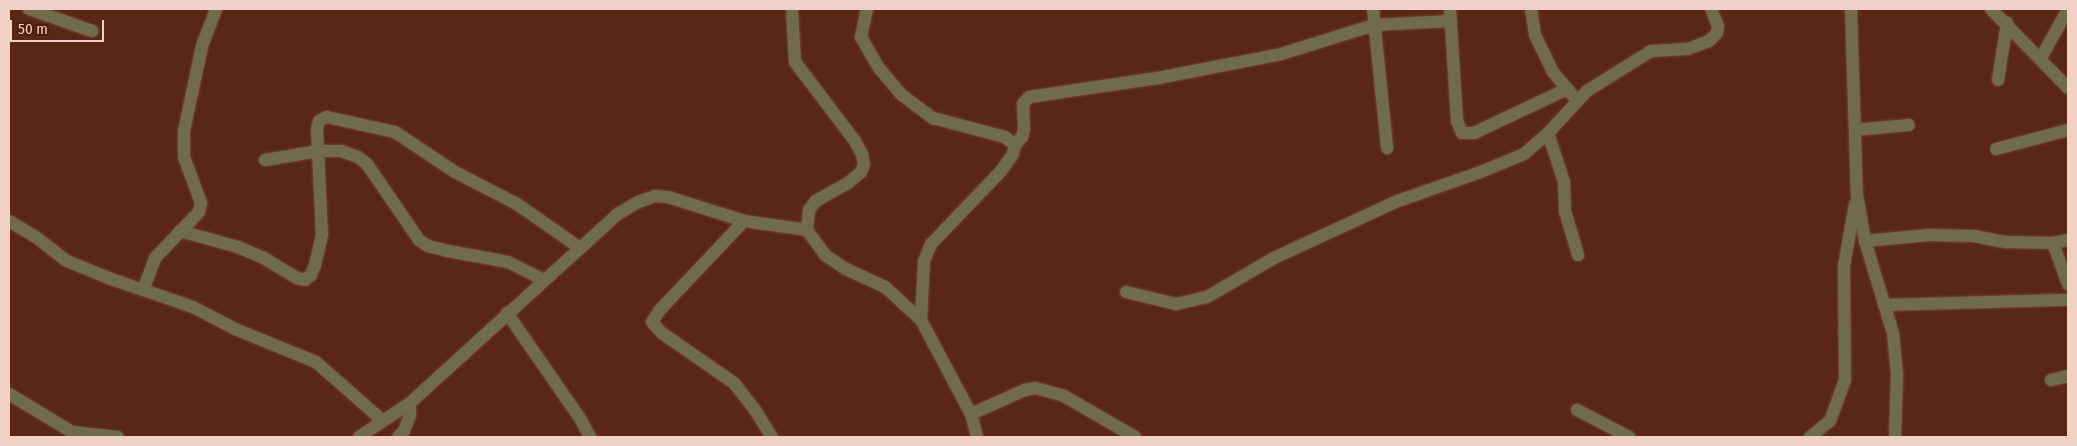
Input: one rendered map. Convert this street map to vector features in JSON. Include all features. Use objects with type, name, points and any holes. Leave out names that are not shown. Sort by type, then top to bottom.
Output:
[{"type":"street","points":[[29,9],[92,31]]},
{"type":"street","points":[[143,290],[155,258],[199,212],[201,202],[184,157],[184,131],[202,46],[216,9]]},
{"type":"street","points":[[792,9],[795,62],[855,141],[862,154],[864,165],[861,172],[848,183],[816,201],[808,210],[807,230],[825,255],[846,269],[885,287],[921,320],[971,414],[977,437]]},
{"type":"street","points":[[867,9],[861,37],[879,68],[902,95],[933,118],[1005,137],[1015,145]]},
{"type":"street","points":[[1373,9],[1381,72],[1387,148]]},
{"type":"street","points":[[1531,9],[1534,35],[1553,72],[1576,100]]},
{"type":"street","points":[[1126,292],[1176,304],[1207,297],[1274,258],[1396,202],[1478,173],[1524,154],[1548,133],[1576,100],[1651,51],[1688,49],[1709,41],[1717,33],[1718,26],[1711,9]]},
{"type":"street","points":[[1851,9],[1857,195],[1865,241],[1893,333],[1897,374],[1895,437]]},
{"type":"street","points":[[1992,9],[2068,88]]},
{"type":"street","points":[[2041,58],[2068,9]]},
{"type":"street","points":[[921,320],[924,261],[931,244],[1002,170],[1013,154],[1015,145],[1022,137],[1024,128],[1023,104],[1029,97],[1158,78],[1281,54],[1374,25],[1450,15],[1456,120],[1462,133],[1474,133],[1567,89]]},
{"type":"street","points":[[1998,80],[2007,23]]},
{"type":"street","points":[[180,231],[262,257],[297,278],[305,280],[311,275],[315,265],[322,235],[317,129],[319,121],[328,117],[395,132],[455,172],[517,204],[580,248]]},
{"type":"street","points":[[1855,130],[1909,126]]},
{"type":"street","points":[[1996,149],[2068,130]]},
{"type":"street","points":[[1548,133],[1564,182],[1565,211],[1570,236],[1578,255]]},
{"type":"street","points":[[265,160],[318,151],[342,151],[358,157],[367,164],[419,240],[428,246],[508,262],[544,280]]},
{"type":"street","points":[[1810,437],[1830,421],[1845,380],[1844,266],[1857,195]]},
{"type":"street","points":[[359,437],[410,403],[618,214],[638,202],[654,196],[668,198],[744,221],[807,230]]},
{"type":"street","points":[[9,221],[36,237],[66,261],[193,307],[235,329],[316,362],[384,421]]},
{"type":"street","points":[[744,221],[658,311],[652,322],[662,333],[734,383],[755,410],[772,437]]},
{"type":"street","points":[[1865,241],[1928,234],[1974,236],[2006,242],[2054,242],[2068,240]]},
{"type":"street","points":[[2054,242],[2068,284]]},
{"type":"street","points":[[1884,305],[2068,300]]},
{"type":"street","points":[[507,313],[581,420],[590,437]]},
{"type":"street","points":[[2051,380],[2068,376]]},
{"type":"street","points":[[971,414],[1025,390],[1036,388],[1064,396],[1135,437]]},
{"type":"street","points":[[11,400],[72,432],[118,437]]},
{"type":"street","points":[[398,437],[404,431],[410,414],[410,403]]},
{"type":"street","points":[[1577,410],[1629,437]]}]
